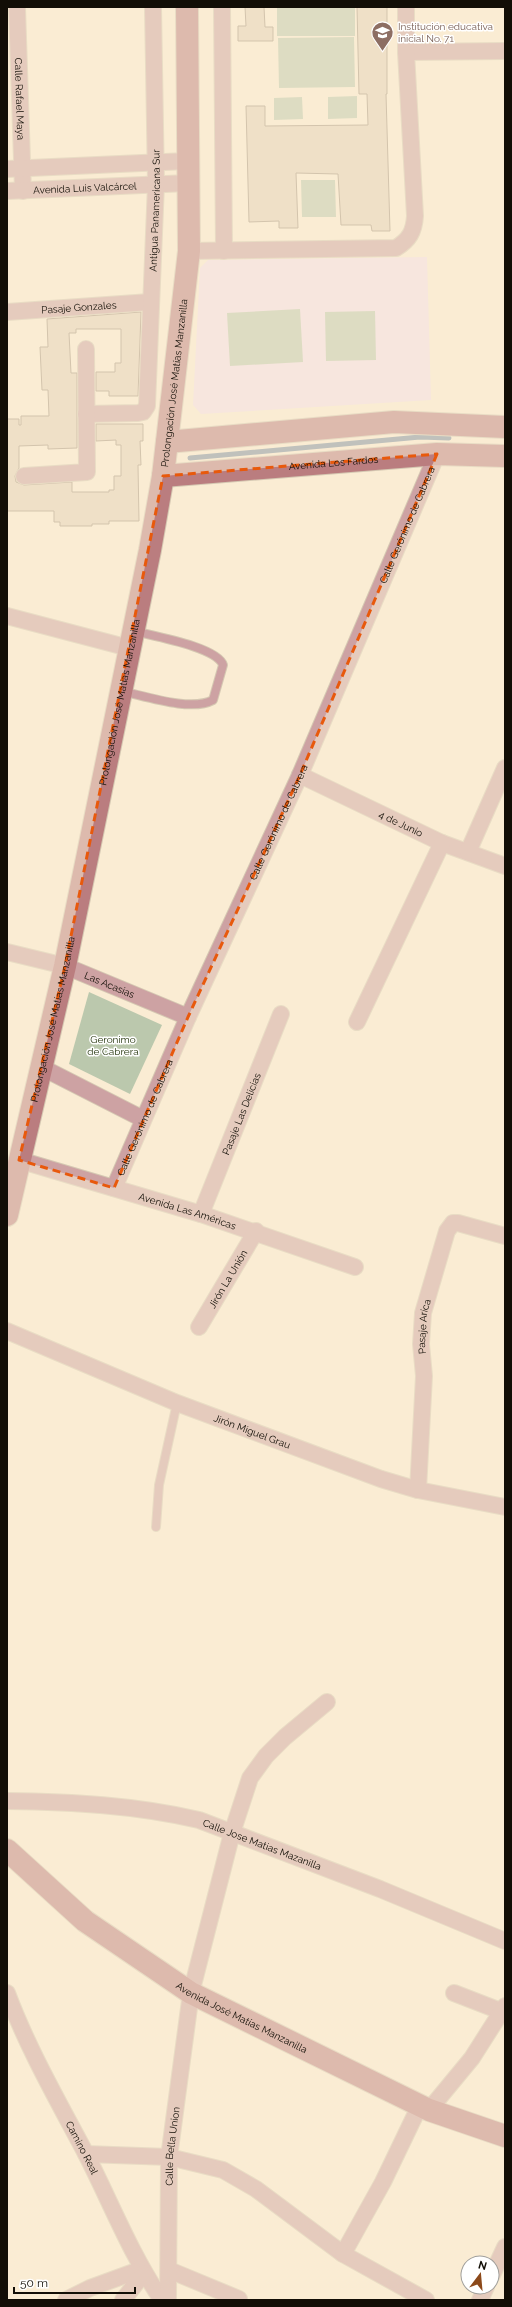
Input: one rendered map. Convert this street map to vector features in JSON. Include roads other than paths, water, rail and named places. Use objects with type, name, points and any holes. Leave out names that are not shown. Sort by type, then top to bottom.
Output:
[{"type":"street","name":"Calle Rafael Maya","points":[[15,191],[14,169],[17,7]]},
{"type":"street","name":"Antigua Panamericana Sur","points":[[86,414],[143,412],[147,406],[150,302],[156,184],[153,7]]},
{"type":"street","name":"Prolongación José Matías Manzanilla","points":[[7,1215],[65,966],[150,550],[162,476],[189,251],[187,161],[188,7]]},
{"type":"street","points":[[222,7],[224,251]]},
{"type":"street","points":[[189,251],[396,248],[411,236],[415,216],[406,52],[406,7]]},
{"type":"street","points":[[406,52],[505,51]]},
{"type":"street","points":[[14,169],[156,161],[187,161]]},
{"type":"street","name":"Avenida Luis Valcárcel","points":[[15,191],[188,183]]},
{"type":"street","name":"Pasaje Gonzales","points":[[7,312],[150,302]]},
{"type":"street","points":[[24,476],[87,472],[86,349]]},
{"type":"street","points":[[167,442],[394,422],[505,427]]},
{"type":"street","name":"Avenida Los Fardos","points":[[162,476],[437,454],[505,456]]},
{"type":"street","name":"Calle Gerónimo de Cabrera","points":[[114,1188],[142,1119],[188,1016],[300,775],[437,454]]},
{"type":"street","points":[[7,616],[131,639]]},
{"type":"street","points":[[468,852],[505,768]]},
{"type":"street","name":"4 de Junio","points":[[300,775],[442,843],[505,866]]},
{"type":"street","points":[[357,1022],[442,843]]},
{"type":"street","name":"Las Acasias","points":[[7,952],[65,966],[188,1016]]},
{"type":"street","name":"Pasaje Las Delicias","points":[[201,1214],[281,1014]]},
{"type":"street","points":[[41,1067],[142,1119]]},
{"type":"street","name":"Avenida Las Américas","points":[[19,1160],[256,1231],[355,1267]]},
{"type":"street","name":"Pasaje Arica","points":[[418,1490],[424,1376],[421,1344],[423,1313],[447,1231],[453,1223],[458,1223],[505,1236]]},
{"type":"street","name":"Jirón La Unión","points":[[199,1326],[256,1231]]},
{"type":"street","name":"Jirón Miguel Grau","points":[[7,1331],[177,1403],[350,1468],[418,1490],[505,1507]]},
{"type":"street","name":"Calle Bella Union","points":[[168,2300],[169,2158],[191,1993],[232,1833],[250,1778],[266,1756],[285,1737],[327,1702]]},
{"type":"street","name":"Calle Jose Matias Mazanilla","points":[[7,1801],[74,1802],[132,1807],[199,1820],[380,1889],[505,1941]]},
{"type":"street","name":"Avenida José Matías Manzanilla","points":[[7,1850],[85,1921],[191,1993],[424,2108],[505,2136]]},
{"type":"street","points":[[343,2254],[424,2108],[472,2058],[504,2009],[454,1993]]},
{"type":"street","name":"Camino Real","points":[[9,2002],[52,2093],[86,2154],[143,2271],[162,2300]]},
{"type":"street","points":[[86,2154],[169,2158],[206,2164],[237,2176],[343,2254],[426,2300]]},
{"type":"street","points":[[500,2257],[505,2246]]},
{"type":"street","points":[[169,2270],[239,2299]]},
{"type":"street","points":[[66,2300],[90,2288],[143,2271]]},
{"type":"street","points":[[123,2300],[143,2271]]},
{"type":"lane","points":[[120,691],[190,705],[207,703],[213,700],[223,665],[221,660],[210,652],[131,639]]},
{"type":"lane","points":[[156,1528],[159,1485],[177,1403]]},
{"type":"waterway","points":[[190,458],[420,437],[449,438]]},
{"type":"place","name":"Institución educativa inicial No. 71","points":[[382,52]]},
{"type":"park label","name":"Geronimo de Cabrera","points":[[113,1044]]}]
